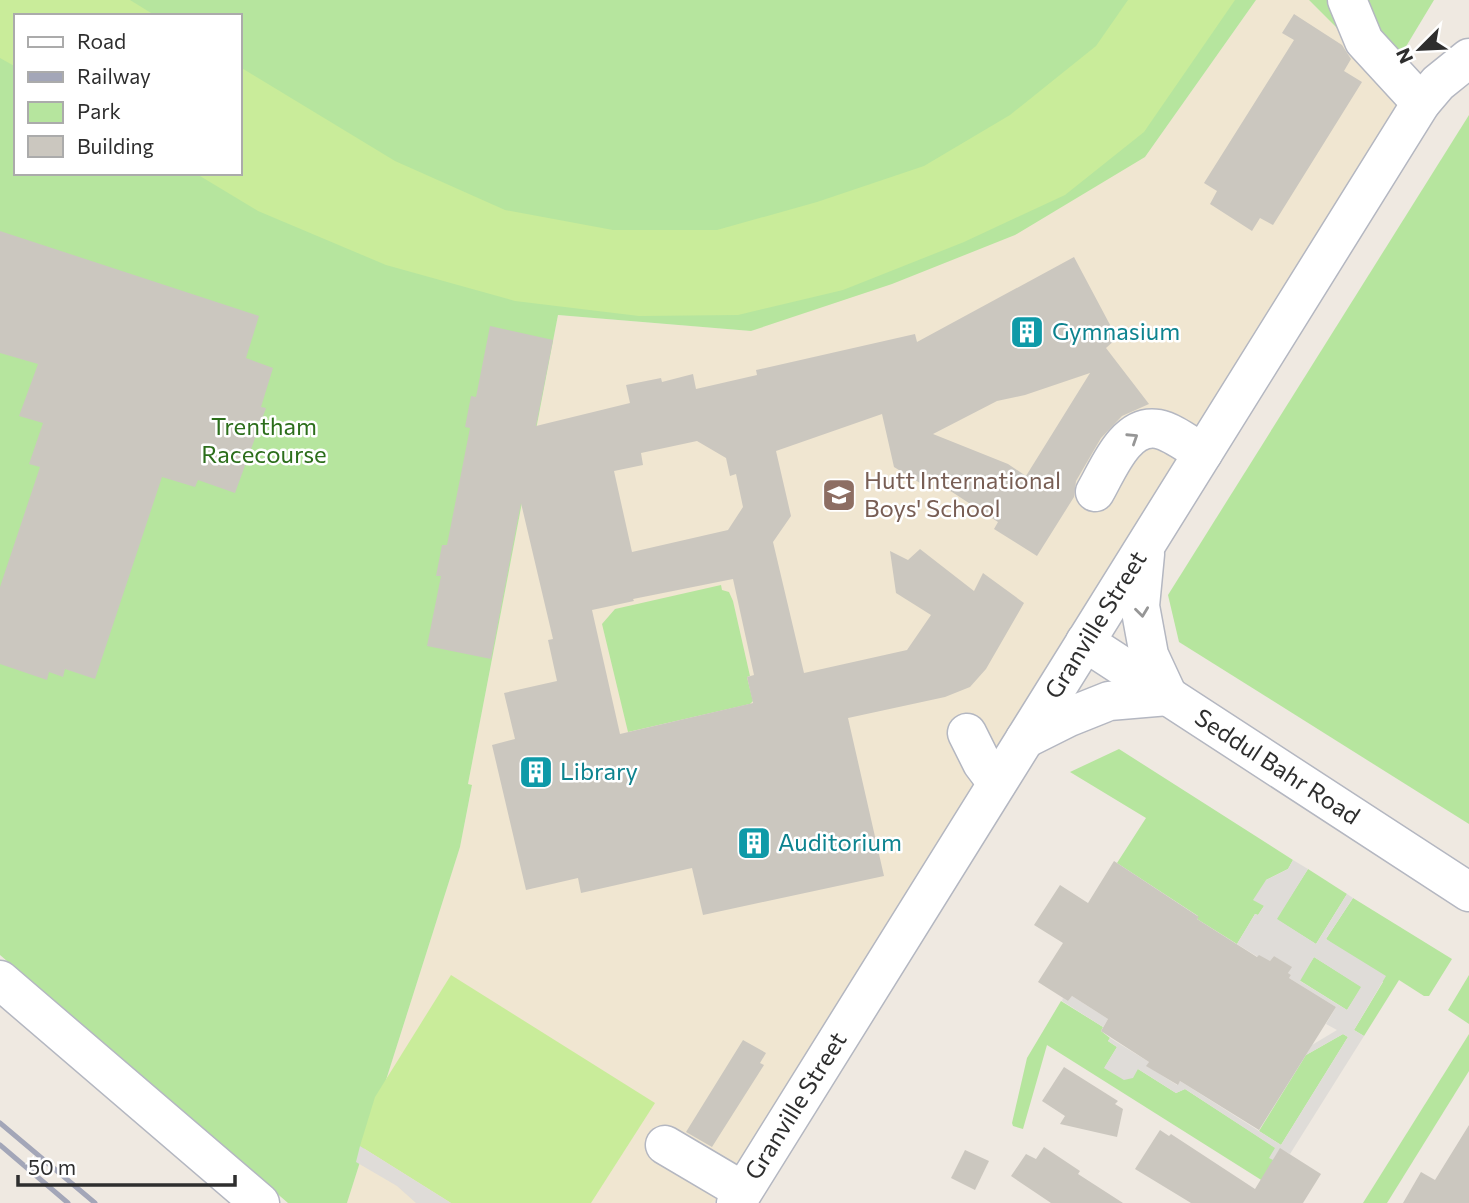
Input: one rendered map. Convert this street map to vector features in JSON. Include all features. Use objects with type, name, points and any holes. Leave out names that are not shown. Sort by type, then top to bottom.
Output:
[{"type":"street","points":[[1346,0],[1364,41],[1421,103]]},
{"type":"street","name":"Granville Street","points":[[739,1197],[1421,103],[1438,83],[1469,58]]},
{"type":"street","points":[[1094,492],[1122,445],[1140,432],[1161,429],[1203,453]]},
{"type":"street","points":[[1024,740],[1069,717],[1109,701],[1168,696],[1149,655],[1140,606],[1146,545]]},
{"type":"street","name":"Seddul Bahr Road","points":[[1085,642],[1469,892]]},
{"type":"street","points":[[967,733],[982,763],[997,783]]},
{"type":"street","points":[[0,980],[260,1203]]},
{"type":"street","points":[[665,1145],[739,1197]]},
{"type":"shaded area","name":"Hutt International Boys' School","points":[[1256,0],[1309,0],[1404,94],[714,1203],[347,1203],[460,847],[472,786],[468,784],[558,315],[751,331],[1145,157]]},
{"type":"shaded area","points":[[1293,860],[1308,869],[1277,919],[1316,944],[1347,894],[1353,898],[1326,939],[1386,976],[1354,1030],[1364,1036],[1290,1154],[1280,1149],[1273,1160],[1269,1158],[1275,1148],[1185,1089],[1176,1093],[1138,1069],[1133,1078],[1124,1080],[1104,1068],[1117,1047],[1108,1041],[1110,1038],[1149,1062],[1147,1066],[1177,1085],[1180,1081],[1281,1145],[1348,1037],[1343,1034],[1306,1055],[1312,1045],[1337,1030],[1326,1024],[1336,1007],[1289,978],[1291,967],[1274,956],[1270,961],[1237,944],[1255,914],[1258,915],[1264,906],[1253,900],[1266,880],[1288,869]],"holes":[[[1314,957],[1361,987],[1347,1010],[1300,981]]]},
{"type":"shaded area","points":[[1072,996],[1108,1019],[1103,1027],[1062,1001],[1063,998],[1068,1001]]},
{"type":"shaded area","points":[[360,1146],[451,1203],[416,1203],[397,1186],[356,1162]]},
{"type":"green space","name":"Trentham Racecourse","points":[[0,0],[1256,0],[1145,157],[1015,235],[892,284],[751,331],[558,315],[468,784],[472,785],[460,847],[347,1203],[288,1203],[0,955]]},
{"type":"green space","points":[[0,0],[130,0],[153,14],[14,14],[14,66],[0,58]]},
{"type":"green space","points":[[1128,0],[1235,0],[1144,132],[1065,195],[964,242],[843,290],[738,315],[639,316],[515,301],[386,265],[258,211],[198,175],[242,175],[242,68],[395,161],[505,210],[613,230],[717,230],[817,202],[924,166],[1010,115],[1096,46]]},
{"type":"green space","points":[[1309,0],[1434,0],[1387,78]]},
{"type":"green space","points":[[1469,115],[1469,824],[1179,642],[1168,595]]},
{"type":"green space","points":[[721,585],[722,590],[729,592],[733,601],[753,701],[750,704],[628,732],[602,624],[615,609]]},
{"type":"green space","points":[[1119,749],[1293,860],[1288,869],[1266,880],[1264,906],[1258,915],[1255,914],[1237,944],[1117,863],[1146,818],[1070,772]]},
{"type":"green space","points":[[1308,869],[1347,894],[1316,944],[1276,919]]},
{"type":"green space","points":[[1353,898],[1452,959],[1429,996],[1424,996],[1399,980],[1364,1036],[1354,1030],[1383,982],[1326,939]]},
{"type":"green space","points":[[1314,957],[1362,987],[1347,1010],[1299,980]]},
{"type":"green space","points":[[451,975],[655,1103],[591,1203],[451,1203],[360,1146],[375,1097]]},
{"type":"green space","points":[[1469,975],[1469,1024],[1448,1010]]},
{"type":"green space","points":[[1061,1001],[1103,1027],[1101,1031],[1110,1038],[1108,1041],[1117,1047],[1105,1067],[1138,1069],[1176,1093],[1185,1089],[1276,1148],[1273,1160],[1298,1203],[1047,1045],[1023,1129],[1013,1126],[1027,1058]]},
{"type":"green space","points":[[1343,1034],[1348,1037],[1281,1145],[1259,1131],[1306,1055]]},
{"type":"green space","points":[[1469,1034],[1469,1071],[1387,1203],[1363,1203]]},
{"type":"building","points":[[1294,14],[1342,45],[1351,59],[1344,71],[1362,82],[1273,225],[1260,218],[1252,231],[1210,204],[1217,191],[1204,183],[1294,40],[1282,33]]},
{"type":"building","points":[[0,231],[259,316],[246,358],[273,368],[261,407],[266,408],[235,493],[198,480],[195,487],[162,477],[95,679],[65,669],[63,677],[49,672],[47,680],[0,664],[0,587],[40,467],[29,464],[43,423],[19,416],[38,364],[0,353]]},
{"type":"building","points":[[1074,257],[1117,338],[1106,348],[1149,404],[1122,416],[1101,438],[1076,481],[1074,497],[1037,556],[994,529],[998,522],[952,492],[924,476],[920,483],[894,467],[882,414],[776,451],[791,516],[773,542],[804,673],[907,650],[931,615],[896,593],[890,551],[908,560],[920,549],[974,591],[983,573],[1024,603],[986,669],[970,687],[945,697],[848,718],[884,876],[703,915],[692,868],[581,893],[578,878],[526,890],[492,745],[515,739],[504,693],[557,681],[548,640],[553,639],[521,503],[491,659],[427,646],[441,576],[436,576],[442,545],[447,545],[470,428],[465,427],[471,396],[476,397],[490,326],[553,340],[536,426],[630,403],[626,385],[661,378],[662,382],[693,374],[696,389],[757,375],[756,370],[915,334],[917,342]],"holes":[[[1090,373],[1026,476],[1008,464],[933,434],[997,401],[1025,395]],[[697,441],[726,458],[730,476],[736,474],[743,507],[728,530],[632,552],[614,471],[643,465],[641,453]],[[733,579],[754,675],[747,677],[753,703],[620,734],[592,610],[634,601],[633,599]]]},
{"type":"building","points":[[1114,861],[1257,957],[1259,955],[1270,961],[1274,956],[1292,967],[1288,973],[1291,975],[1289,978],[1336,1007],[1259,1130],[1180,1081],[1178,1085],[1146,1066],[1149,1062],[1101,1031],[1108,1019],[1072,996],[1068,1001],[1038,982],[1063,943],[1034,925],[1060,885],[1088,903]]},
{"type":"building","points":[[743,1040],[766,1053],[760,1063],[764,1065],[712,1147],[686,1132]]},
{"type":"building","points":[[1064,1067],[1118,1101],[1115,1104],[1123,1109],[1117,1137],[1060,1124],[1065,1116],[1042,1101]]},
{"type":"building","points":[[1469,1125],[1469,1203],[1403,1203],[1421,1172],[1435,1180]]},
{"type":"building","points":[[1160,1130],[1169,1136],[1171,1134],[1255,1189],[1280,1148],[1321,1174],[1303,1203],[1191,1203],[1135,1169]]},
{"type":"building","points":[[1044,1147],[1080,1171],[1078,1174],[1123,1203],[1051,1203],[1011,1176],[1026,1154],[1036,1159]]},
{"type":"building","points":[[965,1150],[989,1161],[975,1190],[951,1178]]},
{"type":"railway","points":[[0,1123],[95,1203]]},
{"type":"railway","points":[[0,1145],[68,1203]]},
{"type":"place","name":"Gymnasium","points":[[1027,332]]},
{"type":"place","name":"Hutt International Boys' School","points":[[839,495]]},
{"type":"place","name":"Library","points":[[536,772]]},
{"type":"place","name":"Auditorium","points":[[754,843]]}]
